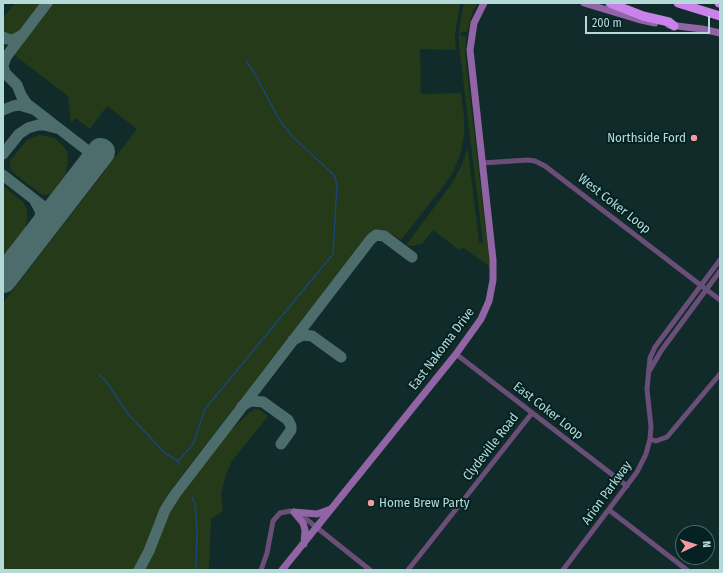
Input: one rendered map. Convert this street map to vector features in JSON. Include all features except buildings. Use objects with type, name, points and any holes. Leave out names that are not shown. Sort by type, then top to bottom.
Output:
[{"type":"highway","points":[[610,3],[643,16],[669,22],[674,26]]},
{"type":"highway","points":[[678,3],[720,16]]},
{"type":"main road","name":"East Nakoma Drive","points":[[282,570],[456,354],[481,319],[489,300],[493,280],[493,260],[470,50],[474,23],[484,3]]},
{"type":"main road","points":[[584,3],[637,19],[720,33]]},
{"type":"main road","points":[[294,512],[317,514],[332,509]]},
{"type":"main road","points":[[294,512],[303,523],[305,530],[304,544]]},
{"type":"street","name":"West Coker Loop","points":[[482,163],[528,160],[535,161],[545,166],[720,300]]},
{"type":"street","name":"Arion Parkway","points":[[563,570],[638,472],[650,439],[651,427],[646,390],[650,358],[654,347],[720,260]]},
{"type":"street","name":"Arion Parkway","points":[[648,373],[661,351],[720,271]]},
{"type":"street","name":"East Coker Loop","points":[[456,354],[627,486]]},
{"type":"street","points":[[650,439],[656,441],[667,437],[720,374]]},
{"type":"street","name":"Clydeville Road","points":[[408,570],[532,413]]},
{"type":"street","points":[[609,510],[687,570]]},
{"type":"street","points":[[261,570],[267,553],[273,521],[280,513],[290,511],[301,515],[370,570]]},
{"type":"green space","points":[[15,3],[43,3],[20,32],[14,36],[9,36],[3,32],[3,18]]},
{"type":"green space","points":[[52,3],[460,3],[455,35],[456,50],[420,49],[421,94],[461,93],[464,117],[464,135],[461,152],[454,170],[445,184],[401,240],[382,230],[375,231],[368,235],[173,487],[154,523],[142,555],[133,570],[3,570],[3,303],[137,129],[107,106],[90,129],[75,118],[71,123],[68,96],[13,54]]},
{"type":"green space","points":[[464,3],[478,3],[473,11],[467,32],[461,32],[460,35],[466,37],[465,54],[490,267],[462,247],[459,250],[433,230],[422,244],[412,246],[406,245],[453,182],[467,150],[479,242],[483,243],[459,46],[459,30]]},
{"type":"green space","points":[[39,135],[55,138],[67,152],[68,161],[65,176],[51,194],[46,195],[41,194],[11,171],[10,166],[10,160],[28,139]]},
{"type":"green space","points":[[3,186],[23,202],[27,210],[27,220],[25,228],[3,257]]},
{"type":"green space","points":[[255,409],[260,410],[268,416],[232,461],[226,474],[221,494],[223,511],[211,519],[209,570],[145,570],[152,558],[169,512],[180,495],[227,433]]},
{"type":"waterway","points":[[178,461],[193,444],[205,409],[333,254],[337,185],[334,175],[293,137],[280,121],[255,74],[246,61]]},
{"type":"waterway","points":[[99,375],[105,380],[129,415],[165,453],[178,461],[179,465]]},
{"type":"waterway","points":[[192,497],[195,504],[197,528],[196,570]]},
{"type":"taxiway","points":[[3,61],[47,3]]},
{"type":"taxiway","points":[[3,37],[13,40],[22,35]]},
{"type":"taxiway","points":[[6,57],[3,66],[5,73],[17,85],[26,103],[97,158]]},
{"type":"taxiway","points":[[3,110],[19,105],[33,109]]},
{"type":"taxiway","points":[[3,154],[19,134],[28,128],[38,125],[56,128]]},
{"type":"taxiway","points":[[3,175],[53,214]]},
{"type":"taxiway","points":[[34,239],[40,228],[41,221],[40,210],[35,201]]},
{"type":"taxiway","points":[[139,570],[149,551],[165,510],[176,493],[371,239],[376,235],[384,236],[412,257]]},
{"type":"taxiway","points":[[293,340],[303,335],[312,336],[341,357]]},
{"type":"taxiway","points":[[242,406],[251,401],[263,402],[288,420],[291,430],[281,444]]},
{"type":"runway","points":[[3,279],[101,152]]},
{"type":"place","name":"Northside Ford","points":[[694,138]]},
{"type":"place","name":"Home Brew Party","points":[[371,503]]}]
